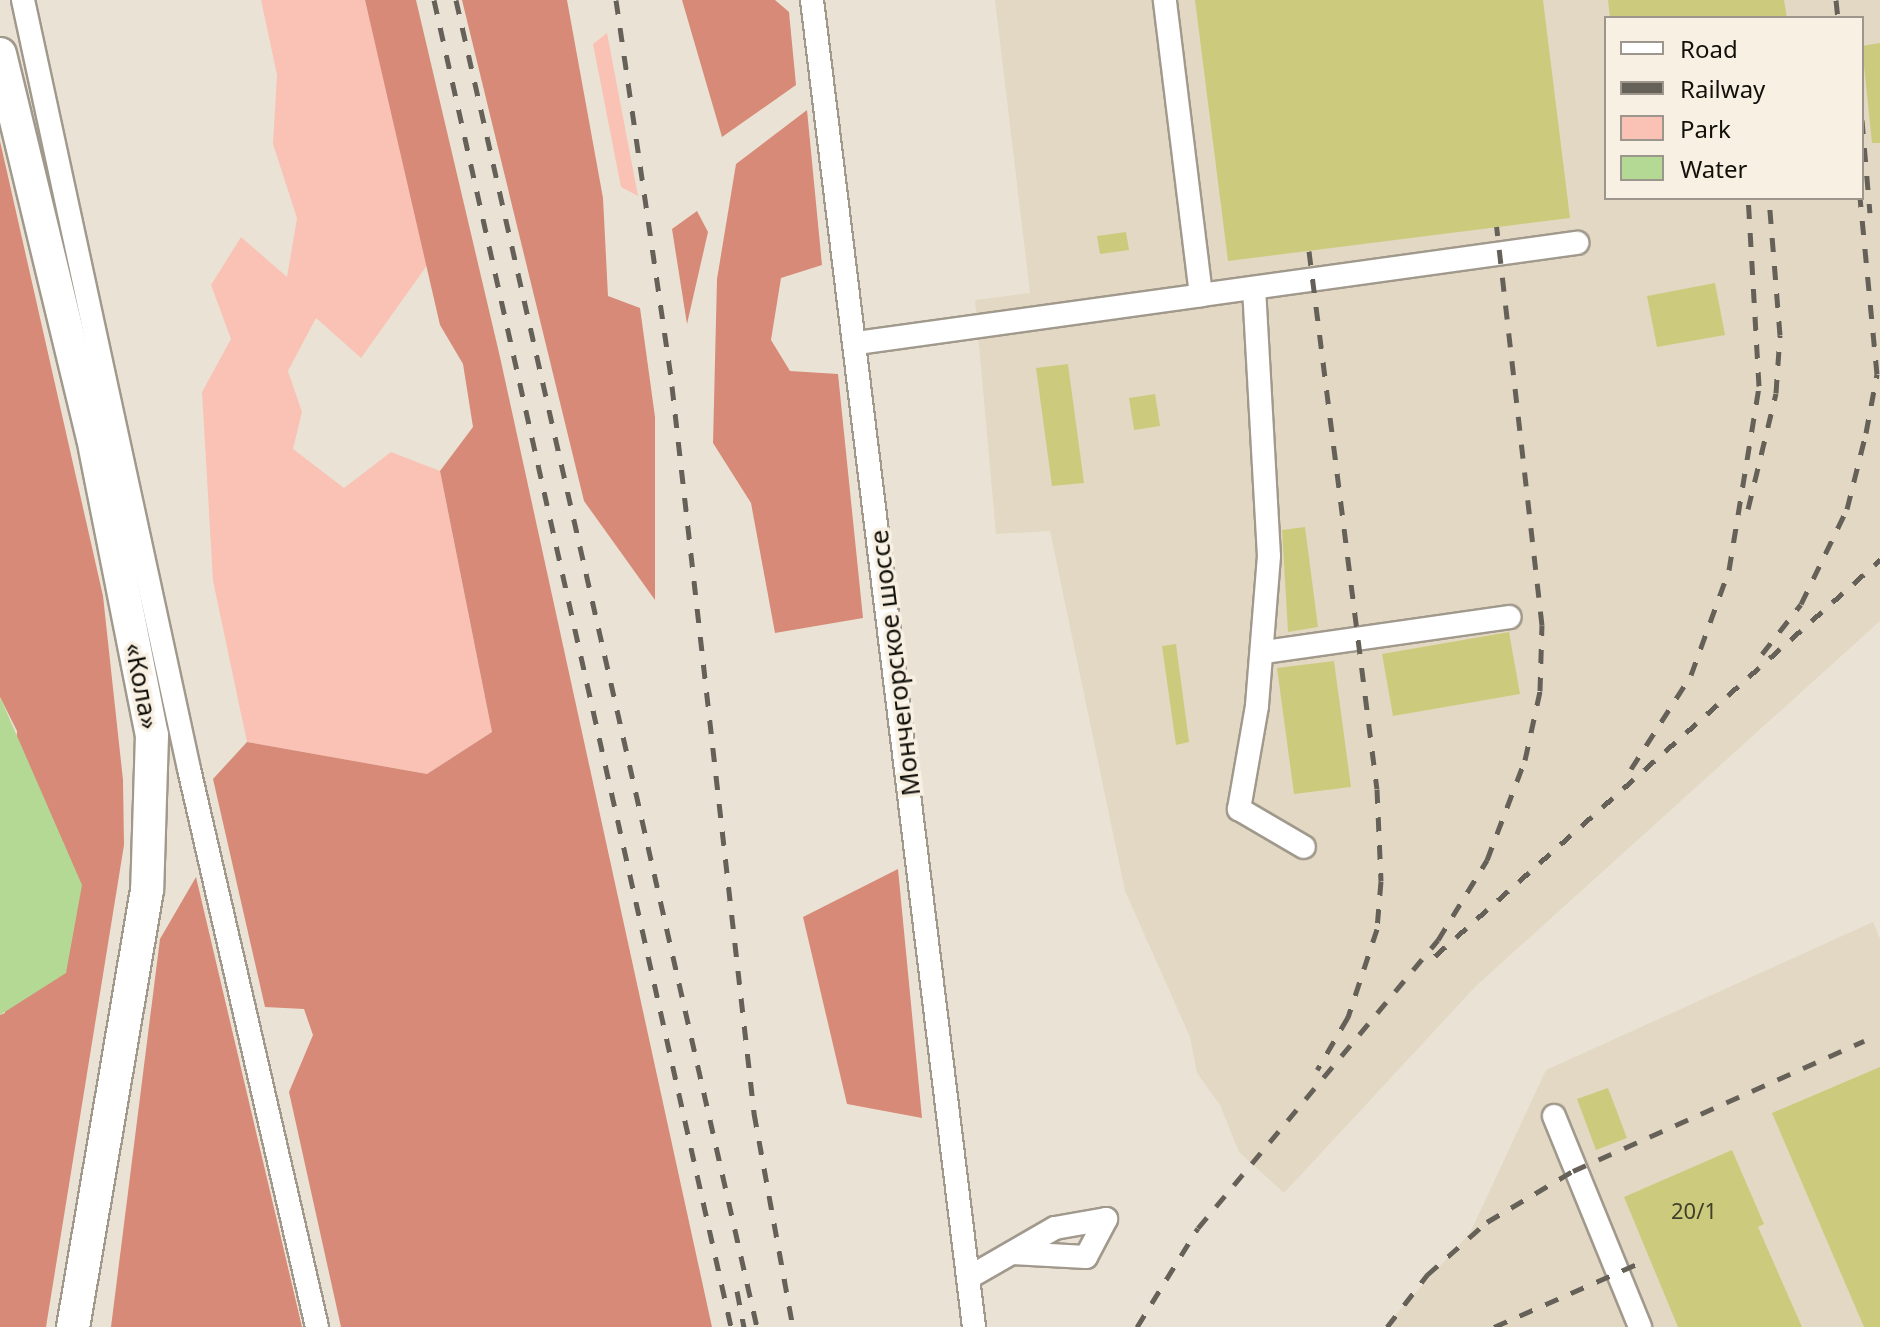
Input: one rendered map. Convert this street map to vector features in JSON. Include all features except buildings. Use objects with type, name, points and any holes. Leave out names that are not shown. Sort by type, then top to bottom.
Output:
[{"type":"highway","name":"«Кола»","points":[[0,54],[93,438],[152,735],[147,890],[73,1327]]},
{"type":"street","points":[[23,0],[189,769],[317,1327]]},
{"type":"street","name":"Мончегорское шоссе","points":[[812,0],[857,343],[974,1327]]},
{"type":"street","points":[[1165,0],[1201,295]]},
{"type":"street","points":[[857,343],[1577,243]]},
{"type":"street","points":[[1254,288],[1269,556],[1264,652],[1239,809],[1304,847]]},
{"type":"street","points":[[1264,652],[1510,617]]},
{"type":"street","points":[[1554,1116],[1640,1327]]},
{"type":"street","points":[[968,1278],[1012,1253]]},
{"type":"shaded area","points":[[365,0],[416,0],[500,357],[712,1327],[341,1327],[289,1092],[313,1035],[304,1009],[265,1007],[213,779],[247,742],[427,774],[492,732],[440,471],[473,427],[463,364],[440,325]]},
{"type":"shaded area","points":[[462,0],[567,0],[603,198],[608,296],[640,308],[655,417],[655,600],[584,501]]},
{"type":"shaded area","points":[[682,0],[775,0],[789,12],[796,85],[722,137]]},
{"type":"shaded area","points":[[995,0],[1880,0],[1880,621],[1476,986],[1284,1193],[1239,1152],[1220,1105],[1197,1073],[1190,1037],[1125,891],[1050,531],[996,534],[975,300],[1030,293]]},
{"type":"shaded area","points":[[807,110],[822,265],[781,278],[771,340],[790,371],[838,374],[863,618],[775,633],[751,503],[713,443],[717,279],[736,164]]},
{"type":"shaded area","points":[[0,141],[103,596],[123,780],[124,845],[46,1327],[0,1327],[0,1015],[5,1013],[17,731],[0,697]]},
{"type":"shaded area","points":[[697,211],[708,232],[687,324],[672,229]]},
{"type":"shaded area","points":[[898,869],[922,1118],[847,1104],[803,917]]},
{"type":"shaded area","points":[[196,877],[302,1327],[111,1327],[160,939]]},
{"type":"shaded area","points":[[1873,922],[1880,939],[1880,1327],[1393,1327],[1390,1321],[1470,1233],[1546,1070]]},
{"type":"green space","points":[[261,0],[365,0],[428,264],[361,358],[316,318],[288,371],[302,412],[293,449],[344,488],[391,452],[440,471],[492,732],[427,774],[247,742],[213,581],[202,392],[231,339],[211,285],[241,237],[287,277],[297,218],[273,144],[277,75]]},
{"type":"green space","points":[[607,33],[638,196],[621,187],[593,44]]},
{"type":"water","points":[[0,697],[82,885],[66,973],[0,1015]]},
{"type":"railway","points":[[434,0],[731,1327]]},
{"type":"railway","points":[[456,0],[757,1327]]},
{"type":"railway","points":[[616,0],[672,386],[754,1113],[793,1327]]},
{"type":"railway","points":[[1836,0],[1838,16]]},
{"type":"railway","points":[[1864,143],[1870,213]]},
{"type":"railway","points":[[1631,769],[1691,675],[1729,570],[1759,386],[1748,200]]},
{"type":"railway","points":[[1748,509],[1776,393],[1780,335],[1769,200]]},
{"type":"railway","points":[[1762,654],[1801,604],[1847,509],[1866,433],[1877,374],[1860,200]]},
{"type":"railway","points":[[1137,1327],[1198,1228],[1438,940],[1487,860],[1525,760],[1540,691],[1542,625],[1497,227]]},
{"type":"railway","points":[[1309,251],[1377,789],[1381,881],[1377,929],[1348,1017],[1317,1070]]},
{"type":"railway","points":[[1435,956],[1880,560]]},
{"type":"railway","points":[[1387,1327],[1427,1275],[1487,1222],[1573,1171],[1864,1041]]},
{"type":"railway","points":[[1494,1327],[1646,1260]]},
{"type":"railway","points":[[737,1291],[744,1327]]}]
